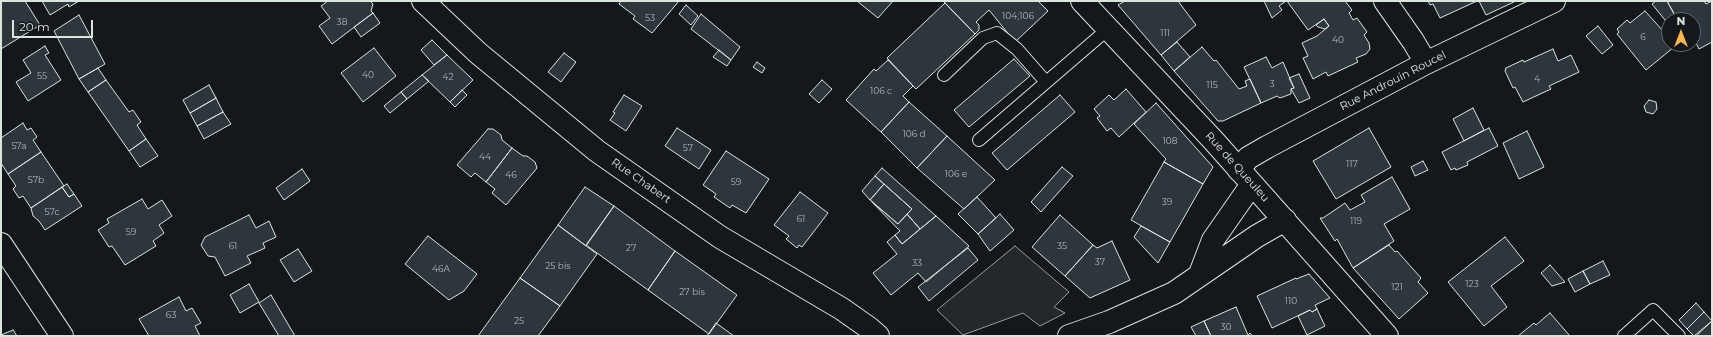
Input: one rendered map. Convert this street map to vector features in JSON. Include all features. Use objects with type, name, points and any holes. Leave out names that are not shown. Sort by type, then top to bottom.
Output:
[{"type":"street","name":"Rue Chabert","points":[[423,1],[478,53],[597,151],[720,237],[842,309],[878,336]]},
{"type":"street","name":"Rue de Queuleu","points":[[1082,1],[1246,177],[1387,336]]},
{"type":"street","points":[[1385,1],[1413,41],[1426,63]]},
{"type":"street","name":"Rue Androuin Roucel","points":[[1200,274],[1214,240],[1246,177],[1248,158],[1426,63],[1554,1]]},
{"type":"street","points":[[1069,336],[1109,322],[1174,293],[1200,274],[1285,220]]},
{"type":"street","points":[[1,245],[62,336]]},
{"type":"lane","points":[[979,140],[1108,29]]},
{"type":"lane","points":[[944,75],[983,38],[997,33],[1017,49],[1046,82]]},
{"type":"lane","points":[[1624,336],[1654,310],[1679,336]]},
{"type":"shaded area","points":[[1015,246],[1069,292],[1054,307],[1065,313],[1040,326],[1023,313],[963,335],[937,310]]},
{"type":"building","points":[[1,1],[25,1],[40,25],[1,49]]},
{"type":"building","points":[[42,1],[79,1],[69,7],[68,4],[50,15]]},
{"type":"building","points":[[328,1],[370,1],[373,4],[371,11],[373,13],[332,44],[319,26],[330,18],[321,6]]},
{"type":"building","points":[[621,1],[679,1],[652,33],[633,19],[635,16],[619,4]]},
{"type":"building","points":[[857,1],[893,1],[878,18]]},
{"type":"building","points":[[943,1],[1038,1],[1048,11],[1015,42],[989,10],[976,22],[979,25],[979,30],[975,34]]},
{"type":"building","points":[[1125,1],[1178,1],[1196,25],[1161,55],[1118,5]]},
{"type":"building","points":[[1264,1],[1286,1],[1279,6],[1282,10],[1272,18]]},
{"type":"building","points":[[1287,1],[1345,1],[1352,10],[1349,13],[1353,20],[1357,18],[1367,32],[1364,35],[1369,43],[1370,49],[1366,54],[1356,58],[1358,62],[1328,76],[1326,72],[1313,79],[1303,58],[1308,56],[1302,43],[1317,36],[1329,26],[1324,19],[1308,30]]},
{"type":"building","points":[[1428,1],[1477,1],[1440,18],[1433,4],[1430,5]]},
{"type":"building","points":[[1479,1],[1516,1],[1486,15]]},
{"type":"building","points":[[1656,1],[1667,1],[1673,12],[1661,12],[1661,15],[1652,4]]},
{"type":"building","points":[[1667,1],[1704,1],[1706,4],[1712,1],[1712,42],[1701,48],[1701,12],[1673,12]]},
{"type":"building","points":[[945,3],[975,34],[916,89],[887,58]]},
{"type":"building","points":[[686,5],[698,16],[691,25],[679,14]]},
{"type":"building","points":[[1645,11],[1661,29],[1661,52],[1668,52],[1646,70],[1617,34],[1619,32],[1617,29],[1627,20],[1630,23]]},
{"type":"building","points":[[373,13],[380,23],[361,37],[354,27]]},
{"type":"building","points":[[701,14],[740,47],[731,60],[691,29]]},
{"type":"building","points":[[79,15],[105,64],[79,79],[54,31]]},
{"type":"building","points":[[1324,19],[1329,26],[1325,29],[1316,25]]},
{"type":"building","points":[[1598,26],[1613,45],[1602,54],[1586,36]]},
{"type":"building","points":[[432,40],[447,55],[434,65],[421,50]]},
{"type":"building","points":[[1177,42],[1190,57],[1174,71],[1161,55]]},
{"type":"building","points":[[45,46],[49,53],[45,55],[61,80],[28,101],[16,82],[31,73],[23,60]]},
{"type":"building","points":[[1202,47],[1214,61],[1216,60],[1239,89],[1247,86],[1245,81],[1250,79],[1261,103],[1223,121],[1218,121],[1174,71]]},
{"type":"building","points":[[374,48],[396,76],[363,102],[341,73]]},
{"type":"building","points":[[1553,49],[1558,61],[1571,55],[1579,72],[1549,86],[1551,89],[1523,102],[1515,87],[1513,88],[1505,71],[1506,68]]},
{"type":"building","points":[[719,50],[731,60],[727,66],[713,57]]},
{"type":"building","points":[[564,53],[576,62],[561,82],[548,72]]},
{"type":"building","points":[[447,55],[473,80],[450,102],[422,75]]},
{"type":"building","points":[[1266,57],[1272,68],[1283,62],[1294,88],[1291,89],[1291,94],[1280,98],[1277,96],[1261,103],[1244,67]]},
{"type":"building","points":[[1014,59],[1030,76],[969,127],[954,110]]},
{"type":"building","points":[[888,60],[913,86],[903,96],[909,102],[881,132],[846,100],[874,69],[876,71]]},
{"type":"building","points":[[757,62],[765,68],[762,73],[753,67]]},
{"type":"building","points":[[98,68],[106,80],[88,92],[79,79]]},
{"type":"building","points":[[1299,74],[1310,98],[1299,103],[1291,89],[1294,88],[1289,78]]},
{"type":"building","points":[[422,75],[429,81],[407,99],[401,92]]},
{"type":"building","points":[[106,80],[129,112],[133,110],[141,122],[137,125],[146,139],[129,151],[88,92]]},
{"type":"building","points":[[822,80],[832,89],[819,103],[809,94]]},
{"type":"building","points":[[209,85],[216,98],[190,113],[183,100]]},
{"type":"building","points":[[1126,89],[1146,112],[1119,137],[1111,128],[1107,131],[1097,118],[1100,116],[1094,109],[1109,95],[1114,100]]},
{"type":"building","points":[[462,90],[467,95],[455,107],[450,102]]},
{"type":"building","points":[[401,92],[407,99],[390,113],[384,106]]},
{"type":"building","points":[[624,95],[642,106],[626,131],[610,120],[615,113],[613,112]]},
{"type":"building","points":[[1060,95],[1075,112],[1007,170],[992,153]]},
{"type":"building","points":[[216,98],[223,112],[197,126],[190,113]]},
{"type":"building","points":[[1649,100],[1656,102],[1657,109],[1653,114],[1646,112],[1644,106]]},
{"type":"building","points":[[909,102],[947,136],[917,168],[881,132]]},
{"type":"building","points":[[1156,103],[1213,167],[1203,184],[1164,162],[1166,159],[1134,124]]},
{"type":"building","points":[[1473,108],[1484,130],[1464,141],[1453,119]]},
{"type":"building","points":[[223,112],[231,124],[204,139],[197,126]]},
{"type":"building","points":[[23,123],[27,130],[31,128],[37,137],[33,140],[41,152],[8,174],[1,163],[1,138]]},
{"type":"building","points":[[677,128],[711,150],[699,169],[665,146]]},
{"type":"building","points":[[1369,128],[1391,167],[1336,199],[1313,161]]},
{"type":"building","points":[[1489,128],[1498,146],[1467,162],[1468,165],[1456,170],[1455,168],[1451,170],[1442,152]]},
{"type":"building","points":[[488,129],[493,129],[501,135],[502,140],[512,148],[486,182],[475,173],[471,177],[457,165]]},
{"type":"building","points":[[1527,131],[1544,167],[1519,179],[1503,143]]},
{"type":"building","points":[[947,136],[995,180],[964,209],[917,168]]},
{"type":"building","points":[[146,139],[158,156],[140,167],[129,151]]},
{"type":"building","points":[[512,148],[535,162],[537,168],[506,205],[492,193],[495,189],[486,182]]},
{"type":"building","points":[[726,151],[769,179],[746,213],[732,205],[730,208],[714,197],[716,194],[703,185]]},
{"type":"building","points":[[41,152],[64,186],[31,208],[23,196],[19,198],[13,189],[16,186],[8,174]]},
{"type":"building","points":[[1423,161],[1428,170],[1415,176],[1411,167]]},
{"type":"building","points":[[1164,162],[1203,184],[1170,242],[1131,220]]},
{"type":"building","points":[[1062,167],[1073,176],[1041,212],[1031,202]]},
{"type":"building","points":[[882,168],[936,216],[920,229],[907,214],[912,209],[875,176]]},
{"type":"building","points":[[302,169],[310,181],[284,200],[276,188]]},
{"type":"building","points":[[875,176],[884,184],[870,200],[862,191]]},
{"type":"building","points":[[1392,177],[1410,209],[1384,224],[1394,241],[1353,268],[1337,239],[1335,241],[1320,218],[1323,218],[1345,203],[1350,210],[1365,202],[1361,195]]},
{"type":"building","points":[[67,184],[74,194],[69,197],[62,187]]},
{"type":"building","points":[[884,184],[912,209],[898,224],[870,200]]},
{"type":"building","points":[[62,187],[69,197],[74,194],[82,206],[45,230],[39,221],[33,216],[31,208]]},
{"type":"building","points":[[585,187],[614,206],[586,246],[558,225]]},
{"type":"building","points":[[800,192],[828,213],[802,247],[799,245],[797,248],[786,239],[789,236],[774,225]]},
{"type":"building","points":[[977,197],[996,218],[978,234],[958,214]]},
{"type":"building","points":[[142,199],[148,209],[162,200],[172,216],[159,225],[164,233],[153,241],[156,246],[125,265],[112,246],[109,247],[98,230],[109,223],[107,219]]},
{"type":"building","points":[[870,200],[898,224],[907,214],[920,229],[902,244],[895,235],[900,231]]},
{"type":"building","points":[[614,206],[675,251],[648,290],[586,245]]},
{"type":"building","points":[[1000,214],[1014,230],[990,251],[978,234]]},
{"type":"building","points":[[249,215],[256,228],[269,221],[276,237],[263,243],[265,248],[247,256],[251,263],[225,276],[215,257],[208,256],[201,245],[205,237]]},
{"type":"building","points":[[1060,215],[1093,245],[1065,276],[1032,247]]},
{"type":"building","points":[[936,216],[969,246],[926,282],[918,273],[891,295],[873,273],[897,254],[887,242],[895,235],[902,244]]},
{"type":"building","points":[[558,225],[597,254],[560,306],[520,278]]},
{"type":"building","points":[[1141,226],[1170,242],[1158,263],[1134,237]]},
{"type":"building","points":[[428,236],[477,274],[464,291],[449,300],[405,264]]},
{"type":"building","points":[[1505,237],[1524,261],[1491,286],[1507,307],[1484,326],[1448,282]]},
{"type":"building","points":[[1112,241],[1130,280],[1090,298],[1065,276],[1093,245],[1097,248]]},
{"type":"building","points":[[1389,245],[1395,252],[1397,251],[1421,278],[1418,282],[1428,293],[1399,319],[1353,268]]},
{"type":"building","points":[[968,248],[978,260],[929,301],[918,287]]},
{"type":"building","points":[[298,249],[312,271],[294,282],[280,260]]},
{"type":"building","points":[[675,251],[737,295],[709,334],[648,290]]},
{"type":"building","points":[[1603,261],[1610,275],[1590,284],[1583,271]]},
{"type":"building","points":[[1550,265],[1565,282],[1552,286],[1541,273]]},
{"type":"building","points":[[1583,271],[1590,284],[1575,292],[1568,279]]},
{"type":"building","points":[[1309,274],[1330,298],[1315,305],[1317,309],[1312,312],[1310,310],[1272,328],[1257,296],[1296,278]]},
{"type":"building","points":[[520,278],[560,306],[538,336],[478,336]]},
{"type":"building","points":[[249,284],[259,302],[240,313],[230,295]]},
{"type":"building","points":[[271,295],[295,336],[279,336],[259,303]]},
{"type":"building","points":[[179,297],[186,311],[192,308],[201,323],[195,326],[200,336],[149,336],[139,319]]},
{"type":"building","points":[[1696,303],[1704,312],[1687,329],[1679,320]]},
{"type":"building","points":[[1236,307],[1248,335],[1250,333],[1252,336],[1211,336],[1204,321]]},
{"type":"building","points":[[1317,309],[1325,326],[1307,335],[1298,316],[1310,310],[1312,312]]},
{"type":"building","points":[[1704,312],[1712,321],[1694,336],[1687,329]]},
{"type":"building","points":[[1550,313],[1570,336],[1518,336],[1534,323],[1536,325]]},
{"type":"building","points":[[1204,321],[1211,336],[1196,336],[1191,327]]},
{"type":"building","points":[[1712,321],[1712,336],[1696,336]]},
{"type":"building","points":[[716,323],[734,336],[707,336]]},
{"type":"building","points":[[13,330],[17,336],[1,336],[1,335]]}]
